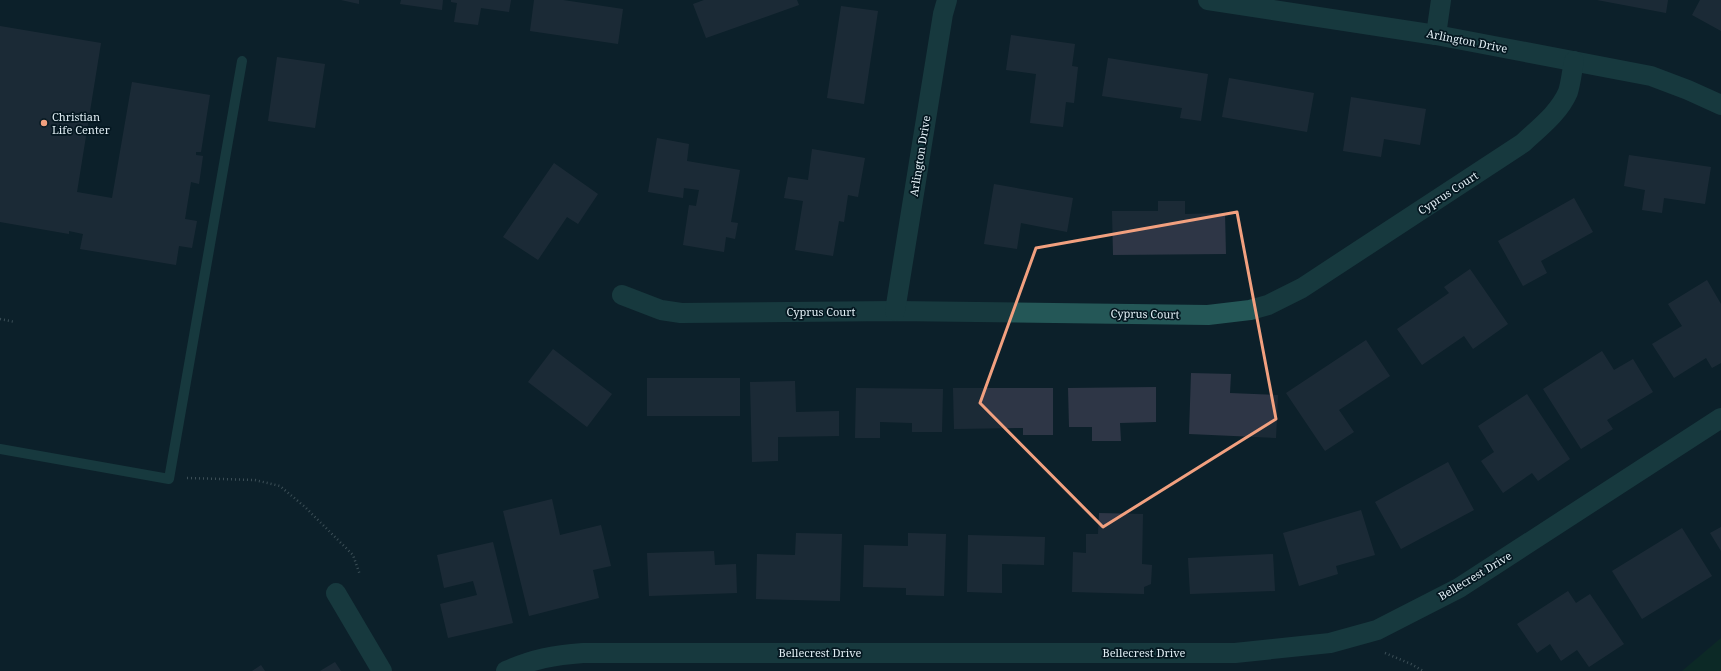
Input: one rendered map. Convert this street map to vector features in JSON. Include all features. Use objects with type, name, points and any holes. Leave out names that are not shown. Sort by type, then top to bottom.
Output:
[{"type":"street","name":"Arlington Drive","points":[[895,311],[943,14],[947,0]]},
{"type":"street","name":"Arlington Drive","points":[[1208,0],[1436,35],[1651,76],[1688,90],[1721,105]]},
{"type":"street","points":[[1436,35],[1441,0]]},
{"type":"street","name":"Cyprus Court","points":[[622,295],[661,310],[681,313],[895,311],[1208,315],[1250,310],[1268,305],[1302,288],[1523,143],[1547,122],[1561,104],[1569,87],[1574,61]]},
{"type":"street","name":"Bellecrest Drive","points":[[506,671],[526,662],[553,655],[583,653],[1235,654],[1330,643],[1377,630],[1459,588],[1721,418]]},
{"type":"street","points":[[336,593],[382,671]]},
{"type":"lane","points":[[0,449],[169,479],[242,61]]},
{"type":"path","points":[[0,319],[15,322]]},
{"type":"path","points":[[169,479],[196,477],[255,480],[280,486],[304,507],[353,556],[360,575]]},
{"type":"path","points":[[1385,653],[1412,664],[1423,671]]},
{"type":"highlighted area","points":[[1237,212],[1276,419],[1103,527],[980,403],[1036,248]]},
{"type":"green space","points":[[1721,638],[1721,671],[1682,671]]},
{"type":"building","points":[[341,0],[359,0],[359,4]]},
{"type":"building","points":[[401,0],[443,0],[442,10],[400,4]]},
{"type":"building","points":[[451,0],[511,0],[509,12],[481,8],[478,25],[454,22],[457,3],[451,2]]},
{"type":"building","points":[[534,0],[563,0],[623,9],[618,44],[530,31]]},
{"type":"building","points":[[704,0],[797,0],[799,5],[706,38],[693,4]]},
{"type":"building","points":[[1597,0],[1668,0],[1666,13]]},
{"type":"building","points":[[1700,0],[1721,0],[1721,31],[1692,15]]},
{"type":"building","points":[[841,6],[878,11],[864,104],[827,98]]},
{"type":"building","name":"Christian Life Center","points":[[0,26],[101,43],[77,192],[112,198],[132,82],[210,95],[201,152],[196,152],[196,155],[203,156],[199,184],[191,182],[185,219],[197,221],[192,248],[179,246],[176,265],[80,249],[83,234],[69,231],[69,234],[0,222]]},
{"type":"building","points":[[1011,35],[1075,44],[1072,66],[1078,67],[1074,103],[1066,102],[1063,127],[1030,123],[1036,74],[1006,70]]},
{"type":"building","points":[[277,57],[325,64],[315,128],[268,121]]},
{"type":"building","points":[[1108,58],[1208,74],[1201,121],[1180,118],[1182,108],[1102,96]]},
{"type":"building","points":[[1229,78],[1314,93],[1307,132],[1222,117]]},
{"type":"building","points":[[1351,97],[1426,109],[1420,145],[1384,139],[1381,157],[1343,151]]},
{"type":"building","points":[[657,138],[689,144],[687,161],[740,170],[731,222],[738,223],[735,239],[726,237],[724,252],[683,245],[689,205],[696,206],[699,190],[684,188],[683,198],[648,192]]},
{"type":"building","points":[[812,149],[865,158],[858,197],[848,195],[844,222],[839,221],[833,256],[795,250],[803,201],[784,198],[788,177],[808,180]]},
{"type":"building","points":[[1629,155],[1711,167],[1705,204],[1664,198],[1662,213],[1642,210],[1645,190],[1624,186]]},
{"type":"building","points":[[554,163],[598,194],[578,224],[567,217],[538,260],[503,237]]},
{"type":"building","points":[[994,184],[1073,198],[1067,232],[1021,223],[1017,249],[984,244]]},
{"type":"building","points":[[1574,198],[1593,232],[1541,261],[1547,273],[1523,286],[1498,241]]},
{"type":"building","points":[[1158,201],[1185,201],[1185,214],[1225,213],[1226,254],[1113,255],[1112,211],[1158,211]]},
{"type":"building","points":[[1470,269],[1508,324],[1473,349],[1464,336],[1422,365],[1397,329],[1449,293],[1444,287]]},
{"type":"building","points":[[1707,280],[1721,304],[1721,363],[1712,368],[1706,358],[1674,378],[1652,344],[1682,326],[1668,304]]},
{"type":"building","points":[[1366,340],[1390,376],[1339,410],[1354,432],[1325,451],[1286,393]]},
{"type":"building","points":[[553,349],[612,394],[587,427],[528,382]]},
{"type":"building","points":[[1602,351],[1614,370],[1633,359],[1653,392],[1607,420],[1613,429],[1581,449],[1543,389]]},
{"type":"building","points":[[1191,373],[1231,374],[1230,393],[1278,395],[1276,438],[1189,434]]},
{"type":"building","points":[[647,378],[740,378],[740,416],[647,416]]},
{"type":"building","points":[[795,381],[796,412],[839,411],[839,436],[778,437],[778,461],[752,462],[750,382]]},
{"type":"building","points":[[1156,387],[1156,422],[1120,423],[1121,441],[1092,441],[1092,427],[1069,427],[1068,388]]},
{"type":"building","points":[[856,388],[943,389],[942,432],[912,432],[912,423],[880,422],[880,438],[855,438]]},
{"type":"building","points":[[953,388],[1053,388],[1053,435],[1023,435],[1023,428],[954,429]]},
{"type":"building","points":[[1527,394],[1570,459],[1538,481],[1532,473],[1503,493],[1481,461],[1494,452],[1478,426]]},
{"type":"building","points":[[1448,462],[1474,510],[1401,549],[1375,502]]},
{"type":"building","points":[[552,499],[560,535],[601,525],[611,566],[593,570],[599,598],[529,616],[503,511]]},
{"type":"building","points":[[1361,510],[1375,555],[1336,566],[1338,574],[1299,586],[1283,533]]},
{"type":"building","points":[[1099,513],[1143,514],[1142,564],[1152,565],[1151,584],[1144,587],[1144,594],[1072,592],[1073,552],[1086,553],[1086,534],[1098,534]]},
{"type":"building","points":[[1721,527],[1721,551],[1710,533]]},
{"type":"building","points":[[1682,528],[1712,576],[1642,619],[1612,571]]},
{"type":"building","points":[[796,533],[842,534],[840,601],[756,599],[757,554],[795,555]]},
{"type":"building","points":[[908,533],[946,534],[944,596],[906,595],[906,588],[863,587],[864,545],[908,546]]},
{"type":"building","points":[[968,535],[1045,537],[1044,565],[1002,564],[1002,593],[967,592]]},
{"type":"building","points":[[493,542],[513,623],[448,638],[440,604],[477,595],[473,581],[444,588],[437,555]]},
{"type":"building","points":[[714,551],[715,565],[736,564],[737,593],[649,596],[647,553]]},
{"type":"building","points":[[1273,554],[1275,591],[1190,594],[1188,558]]},
{"type":"building","points":[[1568,591],[1576,603],[1590,594],[1624,644],[1589,667],[1577,650],[1561,661],[1550,644],[1537,653],[1517,624]]},
{"type":"building","points":[[335,662],[341,671],[320,671]]},
{"type":"building","points":[[261,665],[265,671],[252,671]]},
{"type":"place","name":"Christian Life Center","points":[[44,123]]}]
